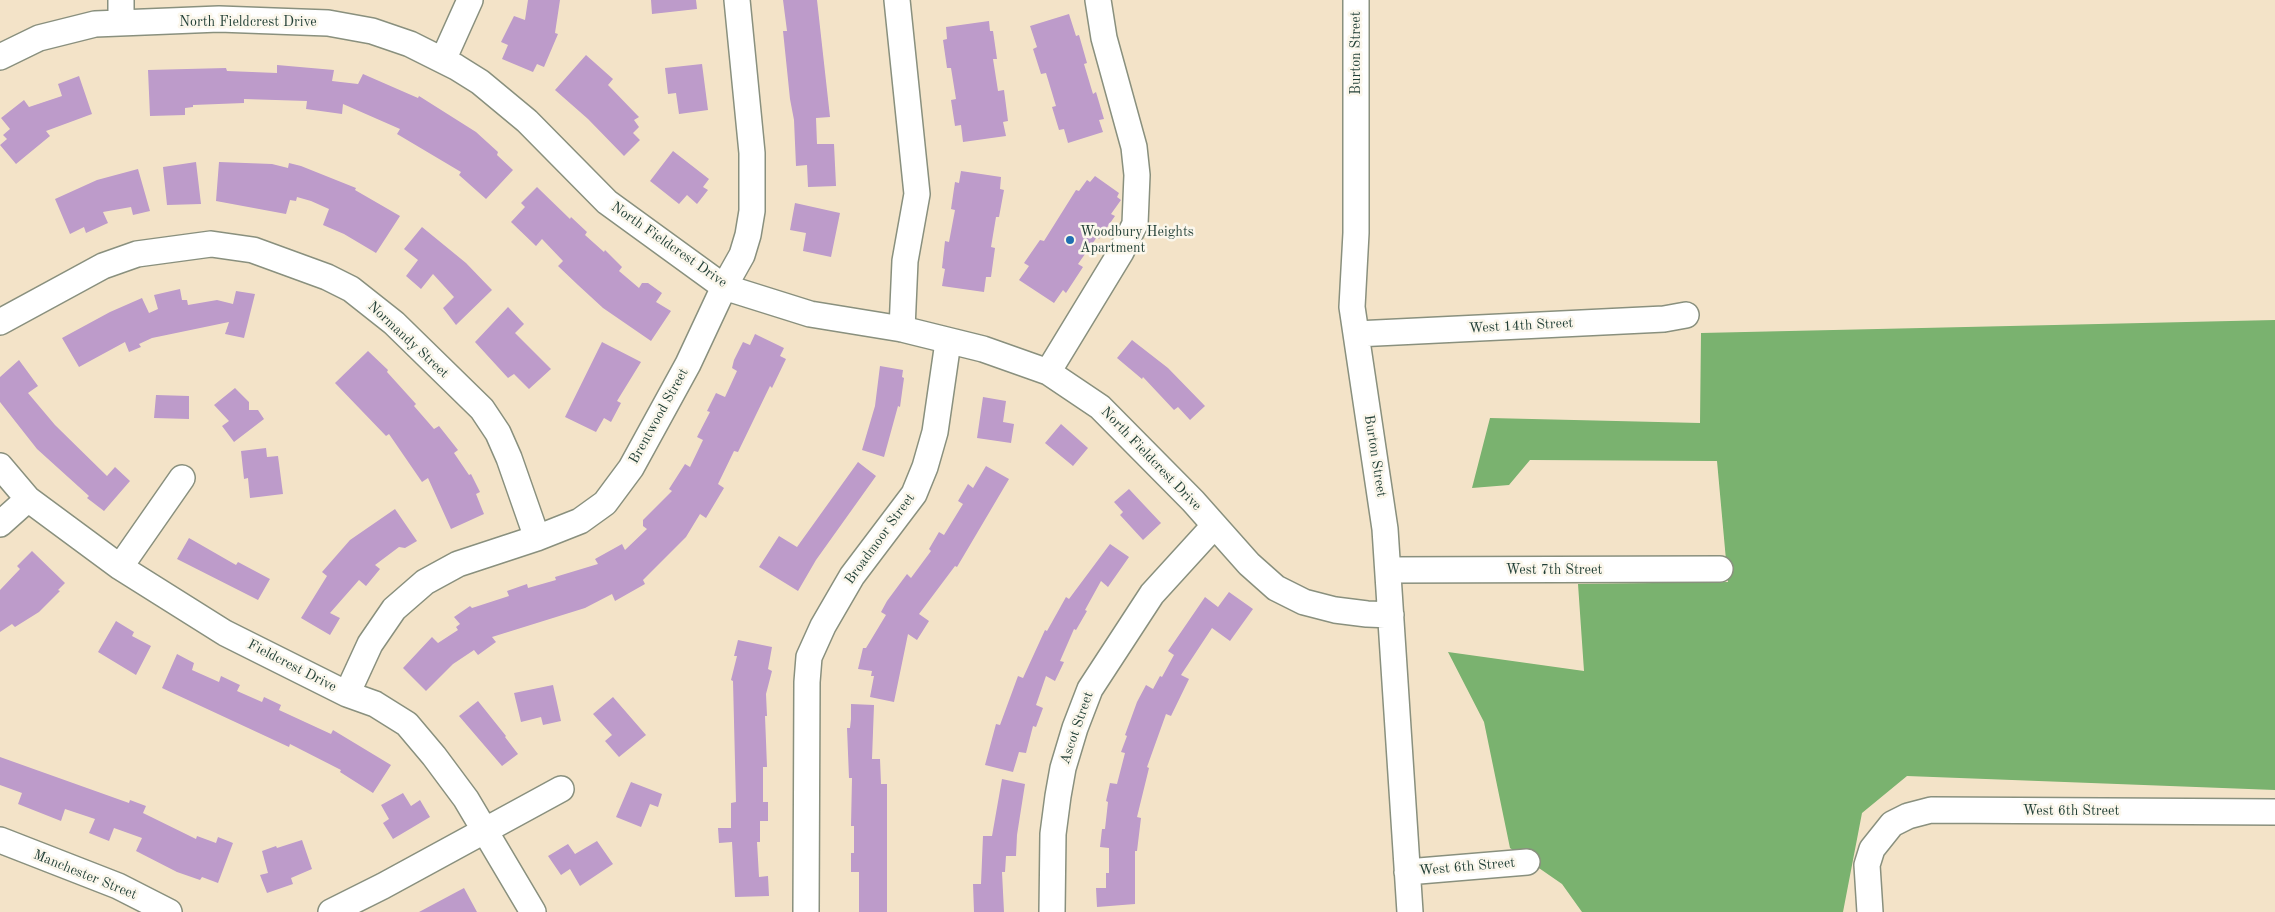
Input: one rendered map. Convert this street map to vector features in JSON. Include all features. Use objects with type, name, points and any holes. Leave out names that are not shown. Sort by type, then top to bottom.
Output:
[{"type":"street","points":[[443,60],[470,0]]},
{"type":"street","name":"Brentwood Street","points":[[347,694],[370,644],[394,609],[425,582],[458,564],[537,538],[580,521],[604,503],[631,468],[688,364],[724,287],[742,256],[752,211],[752,153],[737,0]]},
{"type":"street","points":[[897,0],[917,194],[905,261],[902,329]]},
{"type":"street","points":[[1048,372],[1121,252],[1135,224],[1137,175],[1134,147],[1104,38],[1098,0]]},
{"type":"street","name":"Burton Street","points":[[1356,0],[1356,233],[1352,307],[1386,529],[1410,912]]},
{"type":"street","name":"North Fieldcrest Drive","points":[[0,57],[39,38],[95,24],[121,12],[203,10],[328,23],[392,37],[443,60],[480,82],[521,116],[607,202],[724,287],[810,314],[902,329],[948,342],[983,349],[1048,372],[1100,407],[1193,501],[1249,564],[1276,588],[1304,602],[1335,610],[1391,615]]},
{"type":"street","name":"Normandy Street","points":[[0,322],[103,266],[137,254],[211,244],[253,250],[327,277],[351,289],[394,323],[482,409],[498,433],[509,458],[537,538]]},
{"type":"street","name":"West 14th Street","points":[[1356,334],[1686,316]]},
{"type":"street","name":"Broadmoor Street","points":[[806,912],[807,682],[809,657],[823,626],[852,576],[914,494],[925,468],[935,432],[948,342]]},
{"type":"street","name":"Fieldcrest Drive","points":[[0,466],[28,499],[120,568],[226,633],[347,694],[375,704],[407,724],[461,792],[533,912]]},
{"type":"street","points":[[120,568],[182,478]]},
{"type":"street","points":[[0,524],[28,499]]},
{"type":"street","name":"Ascot Street","points":[[1052,912],[1053,834],[1062,768],[1090,689],[1152,594],[1214,526]]},
{"type":"street","name":"West 7th Street","points":[[1388,570],[1720,569]]},
{"type":"street","points":[[331,912],[561,789]]},
{"type":"street","name":"West 6th Street","points":[[1870,912],[1867,865],[1872,849],[1892,824],[1908,816],[1932,810],[2275,812]]},
{"type":"street","name":"Manchester Street","points":[[0,840],[118,886],[169,912]]},
{"type":"street","name":"West 6th Street","points":[[1408,872],[1527,862]]},
{"type":"green space","points":[[2275,320],[2275,790],[1907,776],[1862,813],[1843,912],[1582,912],[1562,884],[1510,848],[1484,722],[1448,652],[1584,671],[1578,584],[1728,582],[1717,461],[1530,460],[1509,485],[1472,488],[1490,418],[1700,423],[1701,333]]},
{"type":"building","points":[[528,0],[560,0],[555,33],[558,34],[544,67],[537,64],[533,72],[502,59],[508,45],[501,42],[514,16],[525,20]]},
{"type":"building","points":[[651,0],[696,0],[697,9],[652,14]]},
{"type":"building","points":[[783,0],[817,0],[830,117],[816,118],[817,144],[834,144],[836,186],[808,187],[807,165],[796,166],[794,120],[783,31],[787,31]]},
{"type":"building","points":[[1069,14],[1076,36],[1079,35],[1087,63],[1084,64],[1093,94],[1096,92],[1104,119],[1099,120],[1103,132],[1068,143],[1064,129],[1059,130],[1052,107],[1056,106],[1046,73],[1041,74],[1033,49],[1037,47],[1030,26]]},
{"type":"building","points":[[989,21],[990,31],[993,31],[997,59],[993,59],[998,91],[1004,90],[1008,121],[1003,122],[1006,136],[963,142],[961,125],[955,126],[951,100],[956,99],[951,68],[947,68],[943,40],[947,39],[946,27]]},
{"type":"building","points":[[586,55],[613,79],[608,85],[639,117],[634,120],[639,127],[633,133],[640,140],[624,156],[588,119],[555,90]]},
{"type":"building","points":[[702,64],[708,110],[679,114],[676,93],[668,94],[665,68]]},
{"type":"building","points":[[277,65],[334,70],[332,81],[358,84],[363,74],[418,98],[419,96],[476,132],[498,152],[497,155],[513,170],[486,199],[459,175],[461,172],[397,134],[400,129],[343,104],[342,114],[306,109],[307,101],[244,99],[244,103],[193,105],[193,107],[185,108],[185,115],[150,116],[148,70],[226,68],[227,71],[277,73]]},
{"type":"building","points":[[79,76],[92,114],[46,131],[50,136],[16,164],[0,145],[7,139],[3,135],[10,129],[1,118],[24,100],[29,107],[62,96],[58,84]]},
{"type":"building","points":[[673,151],[709,179],[703,187],[708,190],[697,204],[687,195],[679,204],[650,181]]},
{"type":"building","points":[[196,162],[201,204],[167,205],[163,167]]},
{"type":"building","points":[[219,162],[272,164],[288,168],[289,163],[301,166],[356,188],[355,190],[400,216],[376,253],[344,234],[323,225],[329,209],[311,201],[297,197],[296,201],[290,200],[286,214],[216,201]]},
{"type":"building","points":[[138,169],[150,211],[133,215],[131,207],[103,212],[108,223],[86,233],[84,227],[70,234],[55,199],[97,180]]},
{"type":"building","points":[[961,171],[1001,177],[1000,189],[1004,190],[999,217],[996,217],[991,247],[995,248],[991,277],[986,277],[984,292],[942,286],[945,269],[942,268],[945,241],[949,242],[955,210],[951,209],[955,182],[959,183]]},
{"type":"building","name":"Woodbury Heights Apartment","points":[[1095,176],[1119,193],[1117,197],[1121,200],[1111,214],[1115,216],[1078,264],[1083,267],[1066,293],[1063,290],[1054,303],[1019,280],[1029,266],[1024,263],[1040,240],[1044,241],[1076,190],[1079,191],[1087,180],[1090,182]]},
{"type":"building","points":[[537,187],[570,219],[571,217],[587,232],[585,235],[604,252],[605,250],[622,267],[619,271],[639,288],[642,283],[648,283],[662,293],[656,302],[671,311],[651,341],[603,308],[578,285],[558,266],[563,261],[542,239],[536,246],[511,222],[525,207],[521,203]]},
{"type":"building","points":[[795,203],[840,213],[831,257],[803,251],[806,233],[790,230]]},
{"type":"building","points":[[422,227],[466,263],[492,290],[456,325],[443,308],[454,297],[433,274],[421,289],[406,276],[418,260],[404,249]]},
{"type":"building","points":[[180,289],[182,300],[187,300],[188,305],[217,300],[233,304],[236,291],[255,294],[244,338],[225,334],[229,322],[152,338],[139,344],[141,347],[129,352],[125,342],[79,367],[62,338],[110,312],[142,298],[149,313],[158,309],[154,295]]},
{"type":"building","points":[[508,307],[524,324],[515,333],[551,369],[529,389],[514,374],[508,378],[475,342]]},
{"type":"building","points":[[755,334],[784,348],[780,356],[786,359],[772,388],[770,386],[738,452],[734,451],[718,484],[724,488],[706,518],[700,514],[686,537],[643,580],[645,584],[615,601],[612,594],[585,608],[492,637],[496,642],[478,655],[474,650],[453,664],[426,691],[403,668],[432,637],[438,643],[458,630],[456,627],[460,624],[454,617],[470,606],[472,608],[509,596],[507,591],[527,584],[528,588],[556,580],[555,577],[598,564],[595,559],[622,544],[625,550],[647,529],[643,526],[643,520],[672,491],[669,489],[685,464],[690,467],[703,440],[697,437],[710,412],[707,411],[716,393],[725,397],[737,371],[732,368],[734,360],[743,342],[750,345]]},
{"type":"building","points":[[1132,340],[1168,368],[1205,406],[1190,420],[1178,407],[1174,410],[1143,377],[1142,379],[1117,358]]},
{"type":"building","points":[[602,342],[641,362],[617,401],[621,403],[611,422],[604,418],[596,432],[565,417]]},
{"type":"building","points":[[368,351],[388,370],[387,372],[416,404],[414,406],[434,429],[439,426],[458,450],[454,453],[469,475],[471,474],[480,492],[476,494],[484,514],[451,529],[428,478],[422,482],[389,434],[386,436],[335,383]]},
{"type":"building","points":[[19,360],[38,386],[28,393],[55,425],[107,476],[115,467],[130,481],[104,511],[87,498],[89,496],[37,449],[0,402],[0,377]]},
{"type":"building","points":[[880,366],[903,370],[902,377],[904,378],[900,407],[898,406],[884,457],[862,450],[875,406]]},
{"type":"building","points":[[235,388],[249,402],[249,410],[258,410],[264,419],[234,442],[222,426],[229,421],[214,405]]},
{"type":"building","points":[[156,395],[189,396],[189,419],[154,418]]},
{"type":"building","points":[[983,397],[1006,401],[1003,422],[1014,424],[1011,443],[977,438]]},
{"type":"building","points":[[1061,424],[1088,448],[1073,466],[1045,443]]},
{"type":"building","points":[[266,448],[267,457],[278,456],[283,494],[250,498],[248,478],[244,479],[241,451]]},
{"type":"building","points":[[858,462],[876,476],[816,560],[798,591],[759,567],[779,536],[797,547]]},
{"type":"building","points":[[986,466],[1009,479],[957,567],[955,566],[919,614],[929,621],[917,640],[908,634],[894,702],[870,697],[874,676],[871,676],[872,671],[858,669],[863,648],[866,648],[886,615],[881,612],[907,574],[911,578],[931,551],[929,549],[939,532],[944,535],[963,504],[958,501],[968,484],[973,488]]},
{"type":"building","points":[[1129,489],[1161,523],[1143,540],[1120,515],[1123,512],[1114,502]]},
{"type":"building","points":[[395,509],[417,541],[405,548],[399,547],[375,565],[380,569],[366,586],[359,580],[330,613],[340,618],[330,635],[301,618],[327,576],[322,572],[350,540]]},
{"type":"building","points":[[189,538],[236,565],[238,562],[270,579],[258,600],[177,559]]},
{"type":"building","points":[[1110,544],[1129,557],[1108,587],[1101,581],[1085,610],[1087,611],[1076,630],[1074,629],[1060,661],[1064,662],[1055,681],[1046,676],[1036,705],[1043,708],[1036,727],[1033,726],[1026,753],[1019,752],[1013,772],[985,765],[996,724],[1000,725],[1018,676],[1023,678],[1045,630],[1047,631],[1066,597],[1069,599]]},
{"type":"building","points":[[32,551],[65,583],[58,590],[60,591],[39,612],[15,627],[12,624],[0,632],[0,590],[20,569],[17,566]]},
{"type":"building","points":[[1229,592],[1253,609],[1230,641],[1212,628],[1181,675],[1189,679],[1171,716],[1166,714],[1147,767],[1149,768],[1137,817],[1141,818],[1137,851],[1135,851],[1135,904],[1097,907],[1096,888],[1106,888],[1106,873],[1109,873],[1109,848],[1100,847],[1102,829],[1105,829],[1108,802],[1106,801],[1110,783],[1117,784],[1125,753],[1121,752],[1127,736],[1125,735],[1137,702],[1146,685],[1153,689],[1160,676],[1162,677],[1174,655],[1168,651],[1205,597],[1218,607]]},
{"type":"building","points":[[116,621],[134,632],[132,636],[151,646],[136,675],[98,652]]},
{"type":"building","points":[[738,640],[772,647],[768,669],[772,671],[766,694],[767,716],[765,716],[767,767],[763,767],[763,802],[768,802],[768,821],[760,821],[760,842],[757,842],[759,877],[768,876],[769,896],[735,897],[732,842],[719,843],[718,828],[731,828],[731,803],[736,802],[733,681],[731,680],[737,656],[734,656]]},
{"type":"building","points":[[177,654],[194,663],[192,670],[219,682],[221,676],[240,685],[237,691],[262,702],[264,697],[281,705],[279,710],[331,734],[333,730],[391,765],[373,793],[340,772],[341,770],[290,744],[289,747],[162,688]]},
{"type":"building","points":[[553,685],[561,721],[543,725],[541,717],[521,722],[514,693]]},
{"type":"building","points":[[613,697],[646,735],[619,757],[605,741],[612,735],[593,714]]},
{"type":"building","points":[[478,701],[518,754],[502,766],[459,716]]},
{"type":"building","points":[[851,704],[874,705],[872,759],[880,759],[881,784],[887,784],[887,912],[859,912],[859,872],[851,872],[851,853],[854,853],[854,826],[851,826],[852,778],[849,778],[847,728],[850,728]]},
{"type":"building","points":[[0,757],[129,803],[130,800],[146,806],[143,813],[196,839],[197,836],[216,843],[218,837],[233,843],[218,883],[202,877],[200,880],[177,872],[136,851],[142,838],[114,828],[109,841],[89,833],[95,819],[65,809],[61,821],[18,804],[22,793],[0,785]]},
{"type":"building","points":[[1002,779],[1025,784],[1017,835],[1016,856],[1006,856],[1005,872],[1002,872],[1004,912],[974,912],[973,884],[981,884],[983,836],[992,836]]},
{"type":"building","points":[[631,782],[662,794],[658,807],[650,804],[641,827],[616,817]]},
{"type":"building","points":[[403,793],[411,806],[420,800],[430,817],[393,839],[383,823],[389,819],[381,805]]},
{"type":"building","points":[[302,840],[312,869],[291,878],[293,884],[267,893],[260,875],[268,873],[262,851]]},
{"type":"building","points":[[597,841],[613,864],[580,886],[570,869],[561,875],[548,856],[568,844],[575,854]]},
{"type":"building","points":[[464,888],[477,912],[419,912]]},
{"type":"place","name":"Woodbury Heights Apartment","points":[[1070,240]]}]
